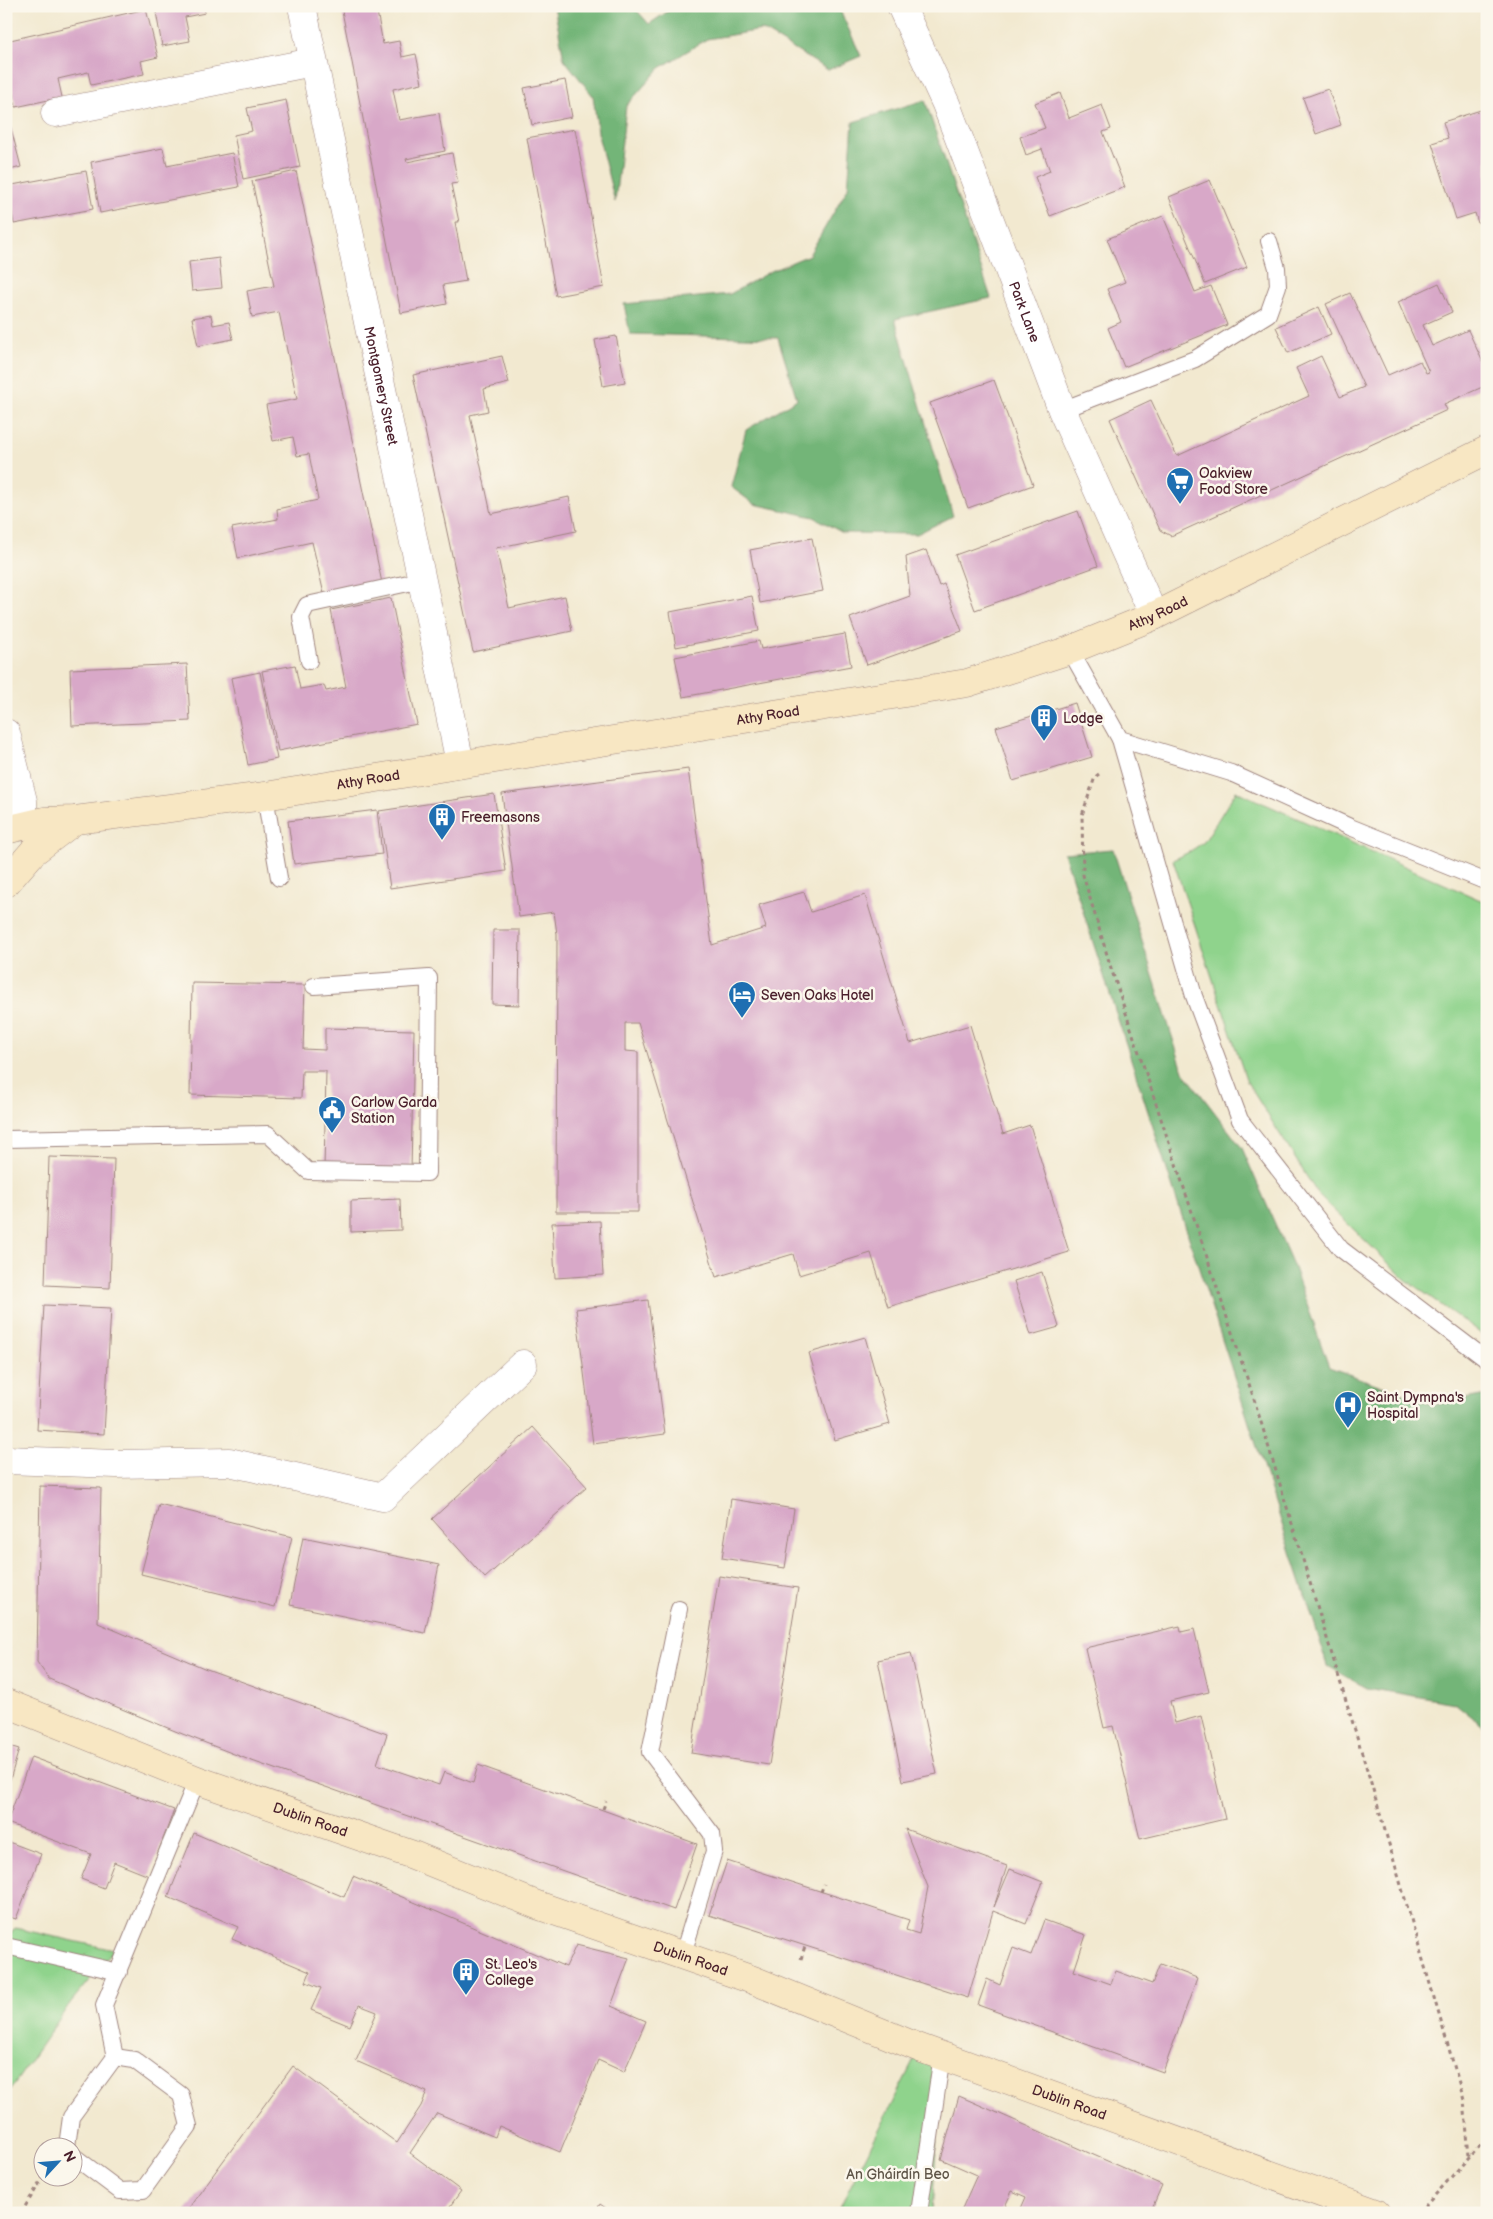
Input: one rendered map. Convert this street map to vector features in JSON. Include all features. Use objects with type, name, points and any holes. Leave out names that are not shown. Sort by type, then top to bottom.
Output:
[{"type":"main road","name":"Athy Road","points":[[15,828],[44,821],[75,820],[265,796],[460,763],[967,683],[1070,650],[1154,616],[1487,450]]},
{"type":"main road","points":[[6,883],[32,852],[75,820]]},
{"type":"main road","points":[[6,1692],[16,1707]]},
{"type":"main road","name":"Dublin Road","points":[[16,1707],[197,1780],[413,1855],[552,1910],[683,1954],[942,2055],[1376,2213]]},
{"type":"street","name":"Montgomery Street","points":[[302,6],[460,763]]},
{"type":"street","name":"Park Lane","points":[[901,6],[946,104],[1062,410],[1154,616]]},
{"type":"street","points":[[55,113],[313,62]]},
{"type":"street","points":[[6,733],[24,801],[15,828]]},
{"type":"street","points":[[6,1460],[116,1464],[229,1462],[383,1497],[523,1364]]},
{"type":"lane","points":[[1062,410],[1195,359],[1268,314],[1278,286],[1278,268],[1269,241]]},
{"type":"lane","points":[[310,661],[300,617],[307,605],[422,580]]},
{"type":"lane","points":[[1070,650],[1122,745],[1194,996],[1240,1120],[1340,1249],[1487,1360]]},
{"type":"lane","points":[[1122,745],[1231,773],[1350,827],[1487,882]]},
{"type":"lane","points":[[265,796],[279,878]]},
{"type":"lane","points":[[6,1139],[268,1134],[308,1172],[428,1173],[429,978],[314,986]]},
{"type":"lane","points":[[679,1608],[650,1752],[712,1834],[714,1851],[683,1954]]},
{"type":"lane","points":[[68,2136],[71,2117],[115,2057],[104,2005],[197,1780]]},
{"type":"lane","points":[[6,1946],[119,1972]]},
{"type":"lane","points":[[919,2213],[942,2055]]},
{"type":"lane","points":[[82,2163],[120,2192],[143,2190],[189,2126],[181,2095],[134,2060],[115,2057]]},
{"type":"path","points":[[1122,745],[1095,777],[1082,815],[1083,875],[1114,978],[1253,1396],[1369,1776],[1464,2100],[1469,2156]]},
{"type":"path","points":[[603,1809],[606,1801]]},
{"type":"path","points":[[821,1892],[824,1884]]},
{"type":"path","points":[[1419,2213],[1487,2137]]},
{"type":"path","points":[[22,2213],[38,2186]]},
{"type":"green space","points":[[554,6],[633,6],[649,24],[676,6],[838,6],[861,56],[828,70],[762,30],[707,39],[660,68],[626,106],[615,202],[599,139],[593,96],[564,59]]},
{"type":"green space","points":[[925,100],[991,298],[895,319],[953,516],[917,534],[843,533],[814,517],[754,504],[731,487],[746,430],[797,399],[778,338],[630,334],[624,304],[730,294],[769,272],[809,255],[848,188],[853,122]]},
{"type":"green space","points":[[1236,791],[1487,903],[1487,1338],[1405,1279],[1319,1196],[1247,1082],[1173,860],[1204,842]]},
{"type":"green space","points":[[1113,849],[1183,1071],[1242,1148],[1293,1265],[1329,1367],[1434,1405],[1487,1395],[1487,1729],[1455,1703],[1367,1688],[1328,1666],[1064,853]]},
{"type":"green space","points":[[15,1928],[114,1950],[71,2002],[6,2096],[6,1942]]},
{"type":"green space","name":"An Gháirdín Beo","points":[[920,2048],[942,2055],[932,2213],[837,2213]]},
{"type":"building","points":[[155,6],[204,6],[205,13],[185,17],[190,41],[162,46]]},
{"type":"building","points":[[341,6],[376,6],[383,44],[399,41],[402,57],[416,54],[422,83],[393,89],[399,120],[439,113],[445,151],[406,159],[407,162],[452,153],[458,183],[451,184],[459,222],[455,222],[466,281],[443,285],[447,304],[401,313]]},
{"type":"building","points":[[146,9],[158,57],[141,61],[144,74],[91,85],[88,72],[58,79],[62,97],[16,107],[12,90],[6,92],[6,41]]},
{"type":"building","points":[[565,80],[572,117],[532,125],[524,88]]},
{"type":"building","points":[[1328,89],[1341,125],[1316,134],[1303,98]]},
{"type":"building","points":[[1060,93],[1069,118],[1102,105],[1111,129],[1103,132],[1125,187],[1050,216],[1035,177],[1050,171],[1042,149],[1026,155],[1020,137],[1045,128],[1035,103]]},
{"type":"building","points":[[286,100],[300,167],[243,179],[234,135],[252,131],[247,108]]},
{"type":"building","points":[[1487,108],[1487,220],[1478,223],[1475,213],[1456,219],[1432,143],[1448,138],[1443,122]]},
{"type":"building","points":[[6,109],[21,167],[6,171]]},
{"type":"building","points":[[575,129],[604,287],[556,296],[527,138]]},
{"type":"building","points":[[163,148],[167,166],[232,153],[239,187],[100,213],[91,162]]},
{"type":"building","points":[[86,171],[93,209],[14,224],[7,186]]},
{"type":"building","points":[[296,171],[382,583],[324,594],[312,542],[238,558],[232,528],[278,519],[277,509],[318,500],[309,454],[297,456],[293,437],[273,441],[266,405],[297,399],[279,312],[252,317],[247,291],[274,286],[252,181]]},
{"type":"building","points":[[1210,180],[1247,267],[1205,284],[1169,197]]},
{"type":"building","points":[[1163,216],[1195,292],[1211,286],[1227,325],[1124,367],[1108,328],[1121,322],[1107,289],[1125,282],[1107,239]]},
{"type":"building","points":[[219,258],[222,288],[192,291],[189,262]]},
{"type":"building","points":[[1439,283],[1452,312],[1423,325],[1432,346],[1468,330],[1487,371],[1487,385],[1444,404],[1447,410],[1171,536],[1160,530],[1110,419],[1151,400],[1177,456],[1309,396],[1296,368],[1321,356],[1340,397],[1364,387],[1326,304],[1350,293],[1388,375],[1420,361],[1426,373],[1429,372],[1398,302]]},
{"type":"building","points":[[1319,307],[1331,334],[1288,353],[1276,327]]},
{"type":"building","points":[[211,315],[213,325],[229,322],[233,339],[198,346],[192,318]]},
{"type":"building","points":[[616,336],[625,382],[603,386],[595,340]]},
{"type":"building","points":[[502,356],[509,383],[484,389],[488,411],[470,415],[491,514],[569,497],[576,531],[496,548],[509,608],[565,596],[572,631],[473,652],[413,375]]},
{"type":"building","points":[[994,380],[1033,485],[968,508],[930,403]]},
{"type":"building","points":[[1078,511],[1098,566],[975,610],[955,555]]},
{"type":"building","points":[[812,538],[823,591],[760,603],[750,550]]},
{"type":"building","points":[[926,550],[939,586],[944,584],[962,631],[867,665],[850,618],[910,596],[906,557]]},
{"type":"building","points":[[752,596],[759,631],[676,647],[670,612]]},
{"type":"building","points":[[391,598],[417,724],[278,751],[262,671],[295,665],[300,689],[324,685],[326,691],[346,687],[331,610]]},
{"type":"building","points":[[845,634],[851,666],[683,697],[675,657],[759,641],[761,649]]},
{"type":"building","points":[[187,664],[190,721],[72,726],[70,669]]},
{"type":"building","points":[[260,672],[277,759],[248,765],[231,678]]},
{"type":"building","name":"Lodge","points":[[1075,703],[1092,757],[1013,781],[996,727]]},
{"type":"building","points":[[688,769],[712,945],[766,928],[759,905],[804,892],[811,912],[865,895],[910,1043],[970,1025],[1003,1134],[1030,1125],[1069,1252],[888,1307],[871,1253],[799,1275],[793,1254],[716,1277],[638,1023],[625,1023],[625,1051],[638,1052],[638,1212],[556,1212],[557,934],[554,912],[519,917],[502,794]]},
{"type":"building","name":"Freemasons","points":[[494,794],[506,871],[390,888],[379,811]]},
{"type":"building","points":[[377,810],[382,854],[294,864],[288,821]]},
{"type":"building","points":[[493,930],[520,930],[519,1005],[492,1004]]},
{"type":"building","points":[[192,983],[305,985],[303,1049],[325,1050],[325,1028],[414,1030],[411,1171],[324,1170],[326,1071],[302,1071],[301,1098],[190,1095]]},
{"type":"building","points":[[49,1157],[114,1159],[110,1288],[45,1285]]},
{"type":"building","points":[[400,1199],[401,1230],[351,1232],[351,1201]]},
{"type":"building","points":[[600,1221],[603,1275],[555,1278],[552,1223]]},
{"type":"building","points":[[1042,1272],[1059,1327],[1031,1335],[1014,1281]]},
{"type":"building","points":[[648,1300],[665,1434],[593,1444],[576,1309]]},
{"type":"building","points":[[44,1305],[111,1308],[104,1434],[37,1430]]},
{"type":"building","points":[[865,1337],[890,1424],[835,1440],[809,1353]]},
{"type":"building","points":[[533,1427],[587,1487],[485,1578],[432,1519]]},
{"type":"building","points":[[40,1486],[101,1488],[98,1623],[204,1668],[387,1734],[377,1764],[439,1785],[444,1772],[473,1783],[478,1765],[697,1844],[674,1910],[252,1761],[49,1679],[37,1662]]},
{"type":"building","points":[[731,1499],[794,1509],[785,1568],[722,1558]]},
{"type":"building","points":[[159,1504],[292,1537],[275,1607],[141,1574]]},
{"type":"building","points":[[303,1537],[439,1565],[425,1633],[290,1605]]},
{"type":"building","points":[[719,1576],[798,1588],[769,1765],[691,1753]]},
{"type":"building","points":[[1180,1626],[1181,1632],[1194,1629],[1209,1692],[1170,1701],[1175,1723],[1201,1716],[1225,1819],[1140,1839],[1113,1726],[1104,1728],[1085,1648]]},
{"type":"building","points":[[911,1653],[937,1774],[903,1781],[878,1660]]},
{"type":"building","points":[[6,1745],[19,1749],[7,1790],[6,1790]]},
{"type":"building","points":[[31,1757],[174,1810],[149,1876],[114,1862],[104,1888],[81,1879],[91,1854],[7,1823]]},
{"type":"building","points":[[905,1829],[1007,1866],[994,1907],[1010,1869],[1043,1882],[1026,1924],[993,1911],[968,1998],[709,1915],[727,1861],[909,1920],[906,1930],[919,1934],[928,1887]]},
{"type":"building","name":"St. Leo's College","points":[[194,1833],[344,1897],[353,1876],[566,1967],[576,1945],[629,1958],[611,2006],[646,2021],[624,2072],[598,2060],[560,2152],[499,2126],[495,2137],[437,2113],[410,2153],[461,2191],[445,2213],[185,2213],[293,2066],[397,2143],[421,2106],[427,2092],[356,2061],[377,2012],[359,2005],[350,2026],[311,2010],[321,1988],[306,1982],[310,1972],[232,1939],[238,1927],[168,1897]]},
{"type":"building","points":[[6,1841],[41,1854],[16,1919],[6,1916]]},
{"type":"building","points":[[1044,1920],[1086,1935],[1074,1971],[1111,1984],[1116,1971],[1152,1984],[1160,1964],[1197,1978],[1163,2072],[978,2005],[987,1979],[1000,1985],[1013,1948],[1031,1955]]},
{"type":"building","points":[[959,2096],[1162,2185],[1150,2213],[1061,2213],[1050,2208],[1048,2213],[1019,2213],[1026,2197],[1012,2191],[1002,2213],[960,2213],[977,2175],[941,2159]]},
{"type":"building","points":[[600,2204],[613,2213],[595,2213]]},
{"type":"place","name":"Oakview Food Store","points":[[1180,505]]},
{"type":"place","name":"Lodge","points":[[1044,742]]},
{"type":"place","name":"Freemasons","points":[[442,841]]},
{"type":"place","name":"Seven Oaks Hotel","points":[[742,1019]]},
{"type":"place","name":"Carlow Garda Station","points":[[332,1134]]},
{"type":"place","name":"Saint Dympna's Hospital","points":[[1348,1429]]},
{"type":"place","name":"St. Leo's College","points":[[466,1996]]}]
